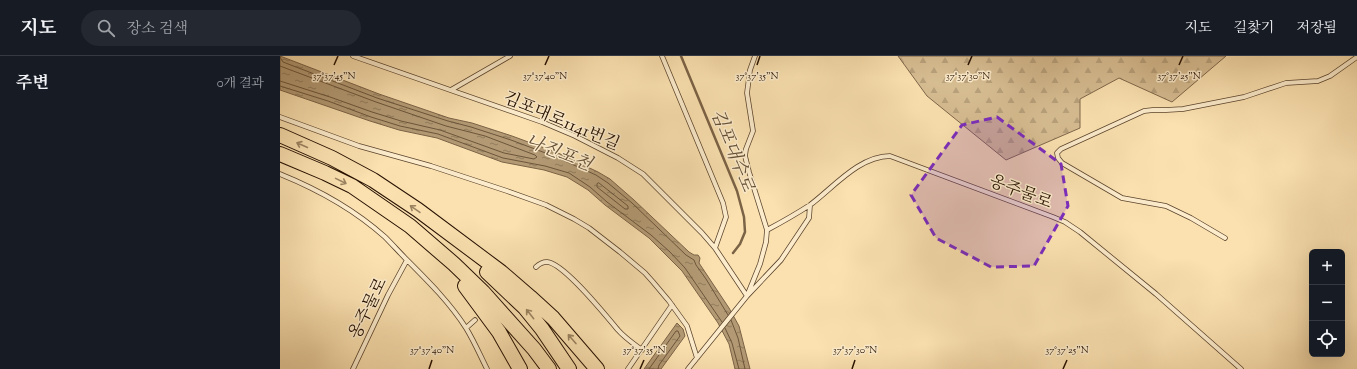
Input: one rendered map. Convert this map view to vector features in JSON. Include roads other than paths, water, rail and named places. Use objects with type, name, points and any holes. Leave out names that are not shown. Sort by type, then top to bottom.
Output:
[{"type":"highway","points":[[280,135],[332,158],[373,180],[418,210],[501,272],[536,302],[553,318],[597,369]]},
{"type":"highway","points":[[280,154],[325,172],[352,186],[410,226],[454,264],[483,292],[549,369]]},
{"type":"highway","points":[[446,232],[525,308],[542,329],[569,369]]},
{"type":"highway","points":[[424,239],[480,304],[499,332],[520,369]]},
{"type":"lane","name":"김포대로1141번길","points":[[353,56],[547,124],[618,158],[643,174],[691,221],[715,248],[747,296]]},
{"type":"lane","name":"김포대로1141번길","points":[[451,90],[510,56]]},
{"type":"lane","points":[[662,56],[723,203],[726,217],[715,248]]},
{"type":"lane","points":[[747,296],[760,264],[766,242],[767,230],[745,156],[753,131],[747,92],[750,70],[755,56]]},
{"type":"lane","points":[[1225,238],[1191,218],[1166,206],[1122,198],[1062,163],[1058,158],[1057,153],[1061,149],[1144,111],[1183,109],[1244,97],[1286,83],[1318,81],[1330,76],[1357,57]]},
{"type":"lane","points":[[280,117],[359,146],[432,166],[526,198],[563,213],[589,228],[645,274],[672,305],[687,326],[697,358]]},
{"type":"lane","name":"옹주물로","points":[[767,230],[810,205],[865,162],[881,156],[890,156],[1065,222],[1080,232],[1156,294],[1241,369]]},
{"type":"lane","points":[[280,174],[324,196],[364,221],[384,236],[441,295],[466,328],[487,369]]},
{"type":"lane","points":[[688,369],[747,296],[781,260],[809,218],[810,205]]},
{"type":"lane","name":"옹주물로","points":[[353,369],[388,295],[407,260]]},
{"type":"lane","points":[[536,266],[548,262],[557,266],[576,283],[618,331],[642,350]]},
{"type":"lane","points":[[628,369],[672,305]]},
{"type":"lane","points":[[466,328],[476,320]]},
{"type":"water","points":[[280,56],[379,94],[449,118],[472,123],[512,136],[558,153],[610,179],[689,252],[694,255],[698,255],[700,258],[699,263],[729,308],[739,326],[750,369],[735,369],[729,344],[718,323],[682,271],[649,238],[605,205],[588,190],[567,177],[544,170],[502,162],[437,138],[399,130],[280,90]]},
{"type":"water","points":[[677,323],[683,329],[685,336],[661,369],[644,369]]},
{"type":"waterway","name":"김포대수로","points":[[681,56],[737,191],[744,217],[745,232],[740,244],[733,253]]},
{"type":"water label","name":"나진포천","points":[[559,152]]}]
